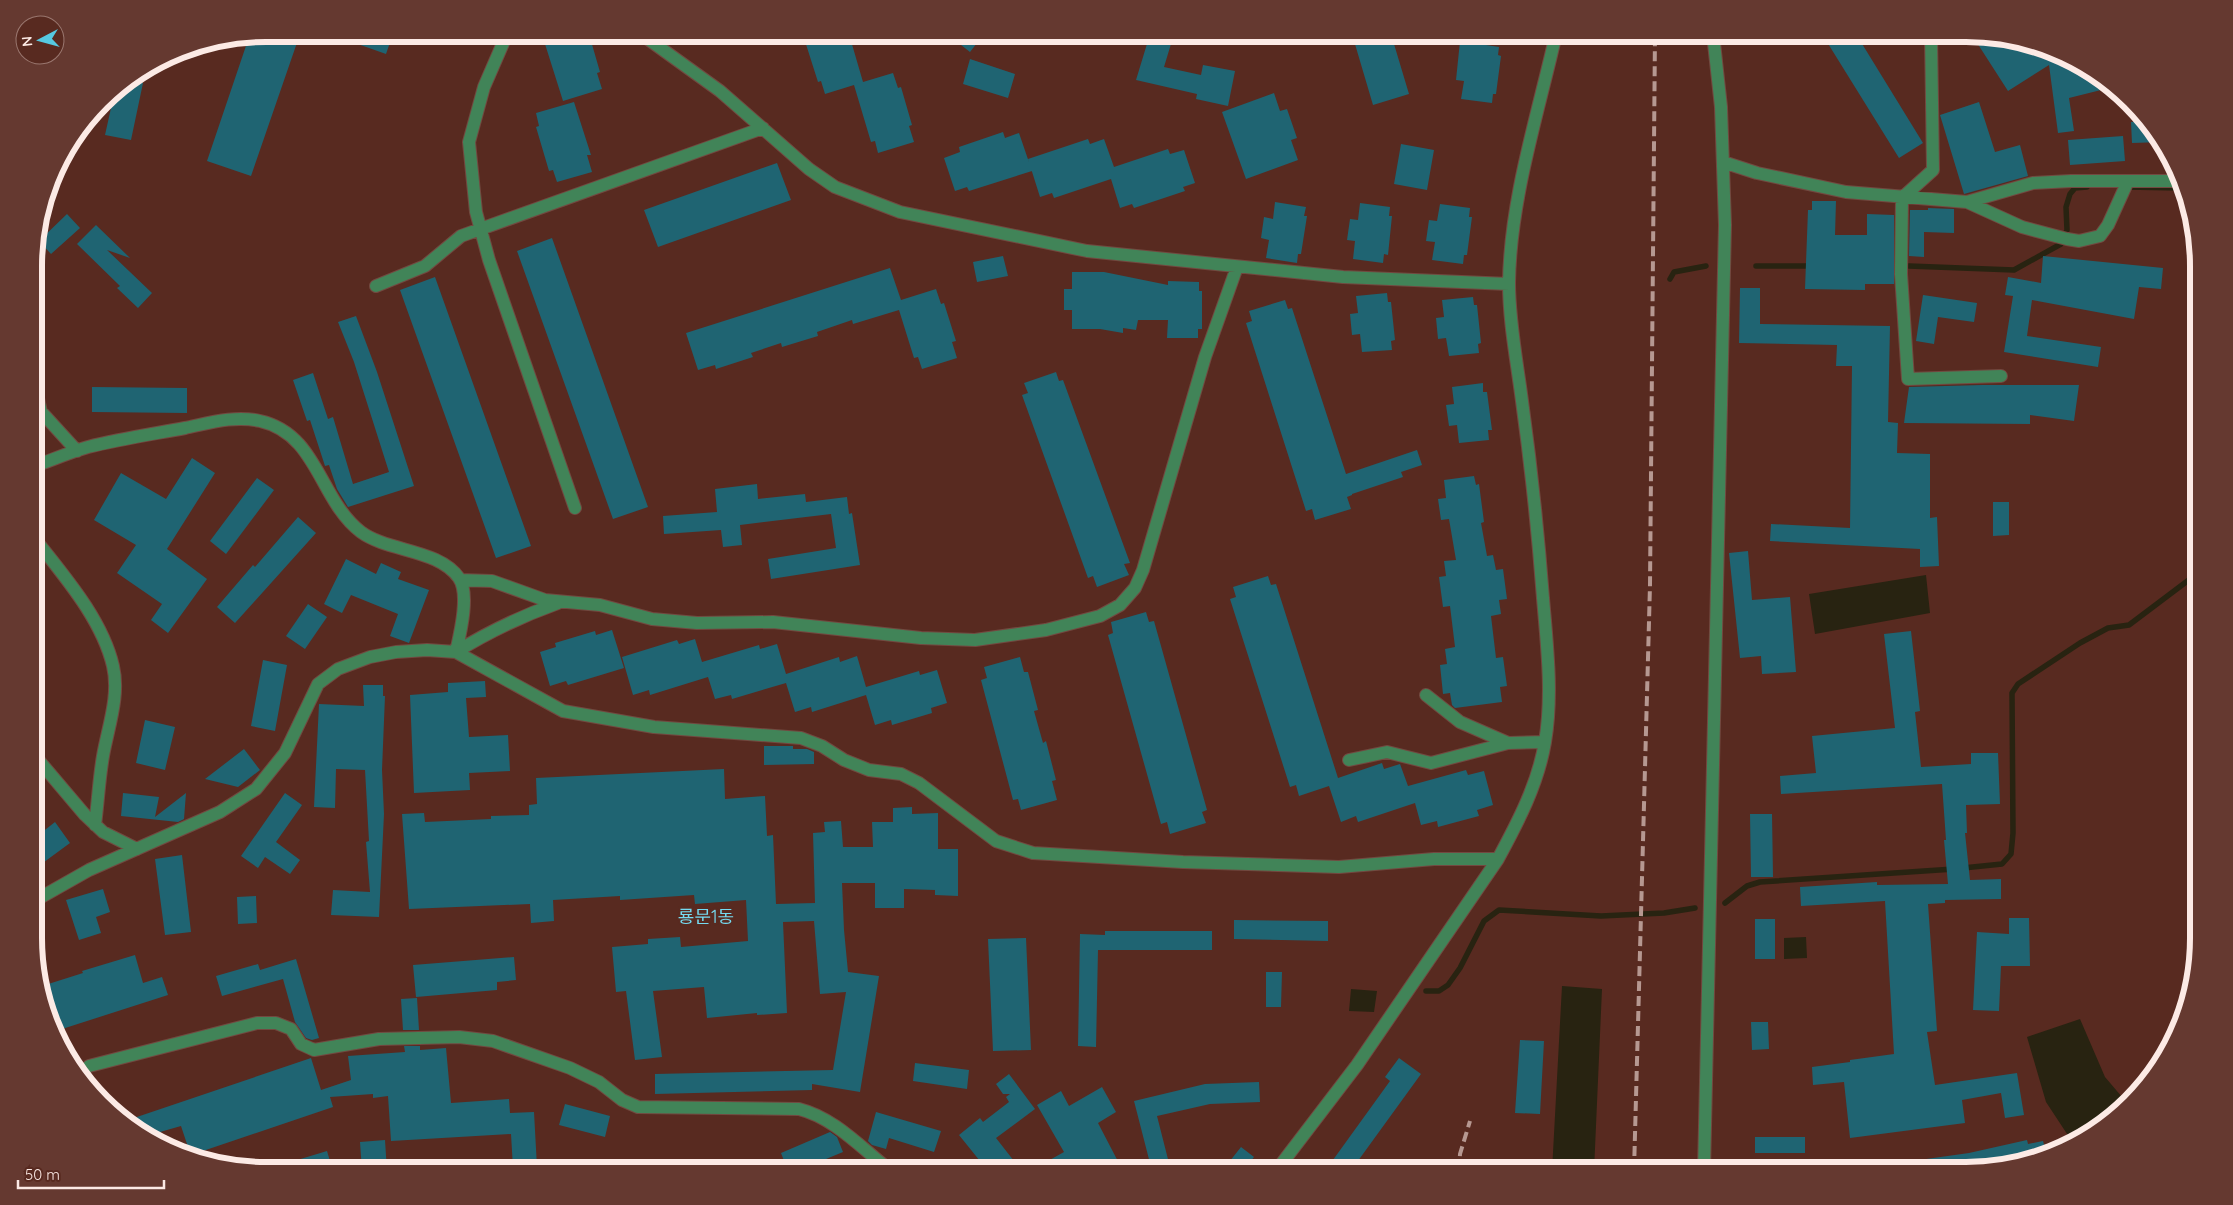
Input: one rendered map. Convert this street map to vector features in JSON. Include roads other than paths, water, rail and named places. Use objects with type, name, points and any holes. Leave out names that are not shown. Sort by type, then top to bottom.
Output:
[{"type":"street","points":[[504,42],[484,87],[469,142],[476,212],[489,260],[575,508]]},
{"type":"street","points":[[653,42],[720,91],[809,168],[836,187],[900,212],[1087,251],[1343,277],[1509,284]]},
{"type":"street","points":[[1283,1162],[1356,1065],[1498,859],[1516,826],[1535,780],[1545,742],[1550,690],[1546,634],[1535,496],[1511,322],[1509,284],[1510,255],[1519,189],[1554,42]]},
{"type":"street","points":[[1704,1162],[1725,225],[1721,107],[1714,42]]},
{"type":"street","points":[[1931,42],[1933,170],[1902,198],[1901,274],[1908,379],[2001,376]]},
{"type":"street","points":[[376,286],[426,266],[461,236],[480,228],[763,128]]},
{"type":"street","points":[[1723,162],[1757,173],[1846,192],[1967,202],[2033,182],[2173,181]]},
{"type":"street","points":[[1967,202],[2022,227],[2079,241],[2100,236],[2108,225],[2127,182]]},
{"type":"street","points":[[460,580],[492,580],[545,600],[600,605],[661,620],[697,623],[773,622],[921,638],[975,640],[1046,630],[1100,616],[1120,605],[1136,588],[1143,570],[1205,357],[1237,267]]},
{"type":"street","points":[[42,412],[77,451]]},
{"type":"street","points":[[42,464],[77,451],[240,418],[261,421],[292,434],[303,447],[343,514],[361,532],[379,541],[448,566],[460,580],[464,600],[456,652]]},
{"type":"street","points":[[42,548],[77,592],[102,636],[113,666],[115,692],[103,757],[95,825]]},
{"type":"street","points":[[456,652],[522,616],[562,601]]},
{"type":"street","points":[[42,897],[89,870],[220,812],[256,789],[284,753],[318,684],[338,669],[370,658],[396,652],[427,650],[456,652],[563,711],[654,727],[801,738],[822,746],[844,760],[860,767],[901,774],[919,783],[996,841],[1033,853],[1183,862],[1339,867],[1434,859],[1498,859]]},
{"type":"street","points":[[1426,695],[1460,722],[1508,743]]},
{"type":"street","points":[[1349,760],[1387,752],[1431,763],[1508,743],[1545,742]]},
{"type":"street","points":[[42,764],[84,815],[95,825],[103,832],[137,849]]},
{"type":"street","points":[[89,1066],[257,1023],[276,1023],[291,1029],[301,1044],[314,1050],[379,1039],[459,1037],[493,1042],[570,1068],[599,1082],[622,1100],[638,1107],[799,1109],[813,1112],[829,1121],[880,1162]]},
{"type":"waterway","points":[[1909,266],[2014,270],[2061,244],[2067,230],[2066,207],[2070,194],[2075,188],[2087,187]]},
{"type":"waterway","points":[[2126,187],[2176,188]]},
{"type":"waterway","points":[[1670,279],[1674,272],[1706,266]]},
{"type":"waterway","points":[[1756,266],[1812,266]]},
{"type":"waterway","points":[[1963,868],[2002,864],[2011,854],[2013,833],[2012,693],[2018,684],[2080,643],[2108,628],[2129,625],[2190,579]]},
{"type":"waterway","points":[[1725,903],[1747,886],[1760,882],[1954,869]]},
{"type":"waterway","points":[[1426,991],[1439,991],[1448,985],[1460,968],[1484,921],[1499,910],[1601,916],[1664,913],[1695,908]]},
{"type":"railway","points":[[1634,1162],[1650,585],[1655,42]]},
{"type":"railway","points":[[1460,1162],[1460,1154],[1470,1121]]},
{"type":"district","name":"룡문1동","points":[[706,917]]}]
